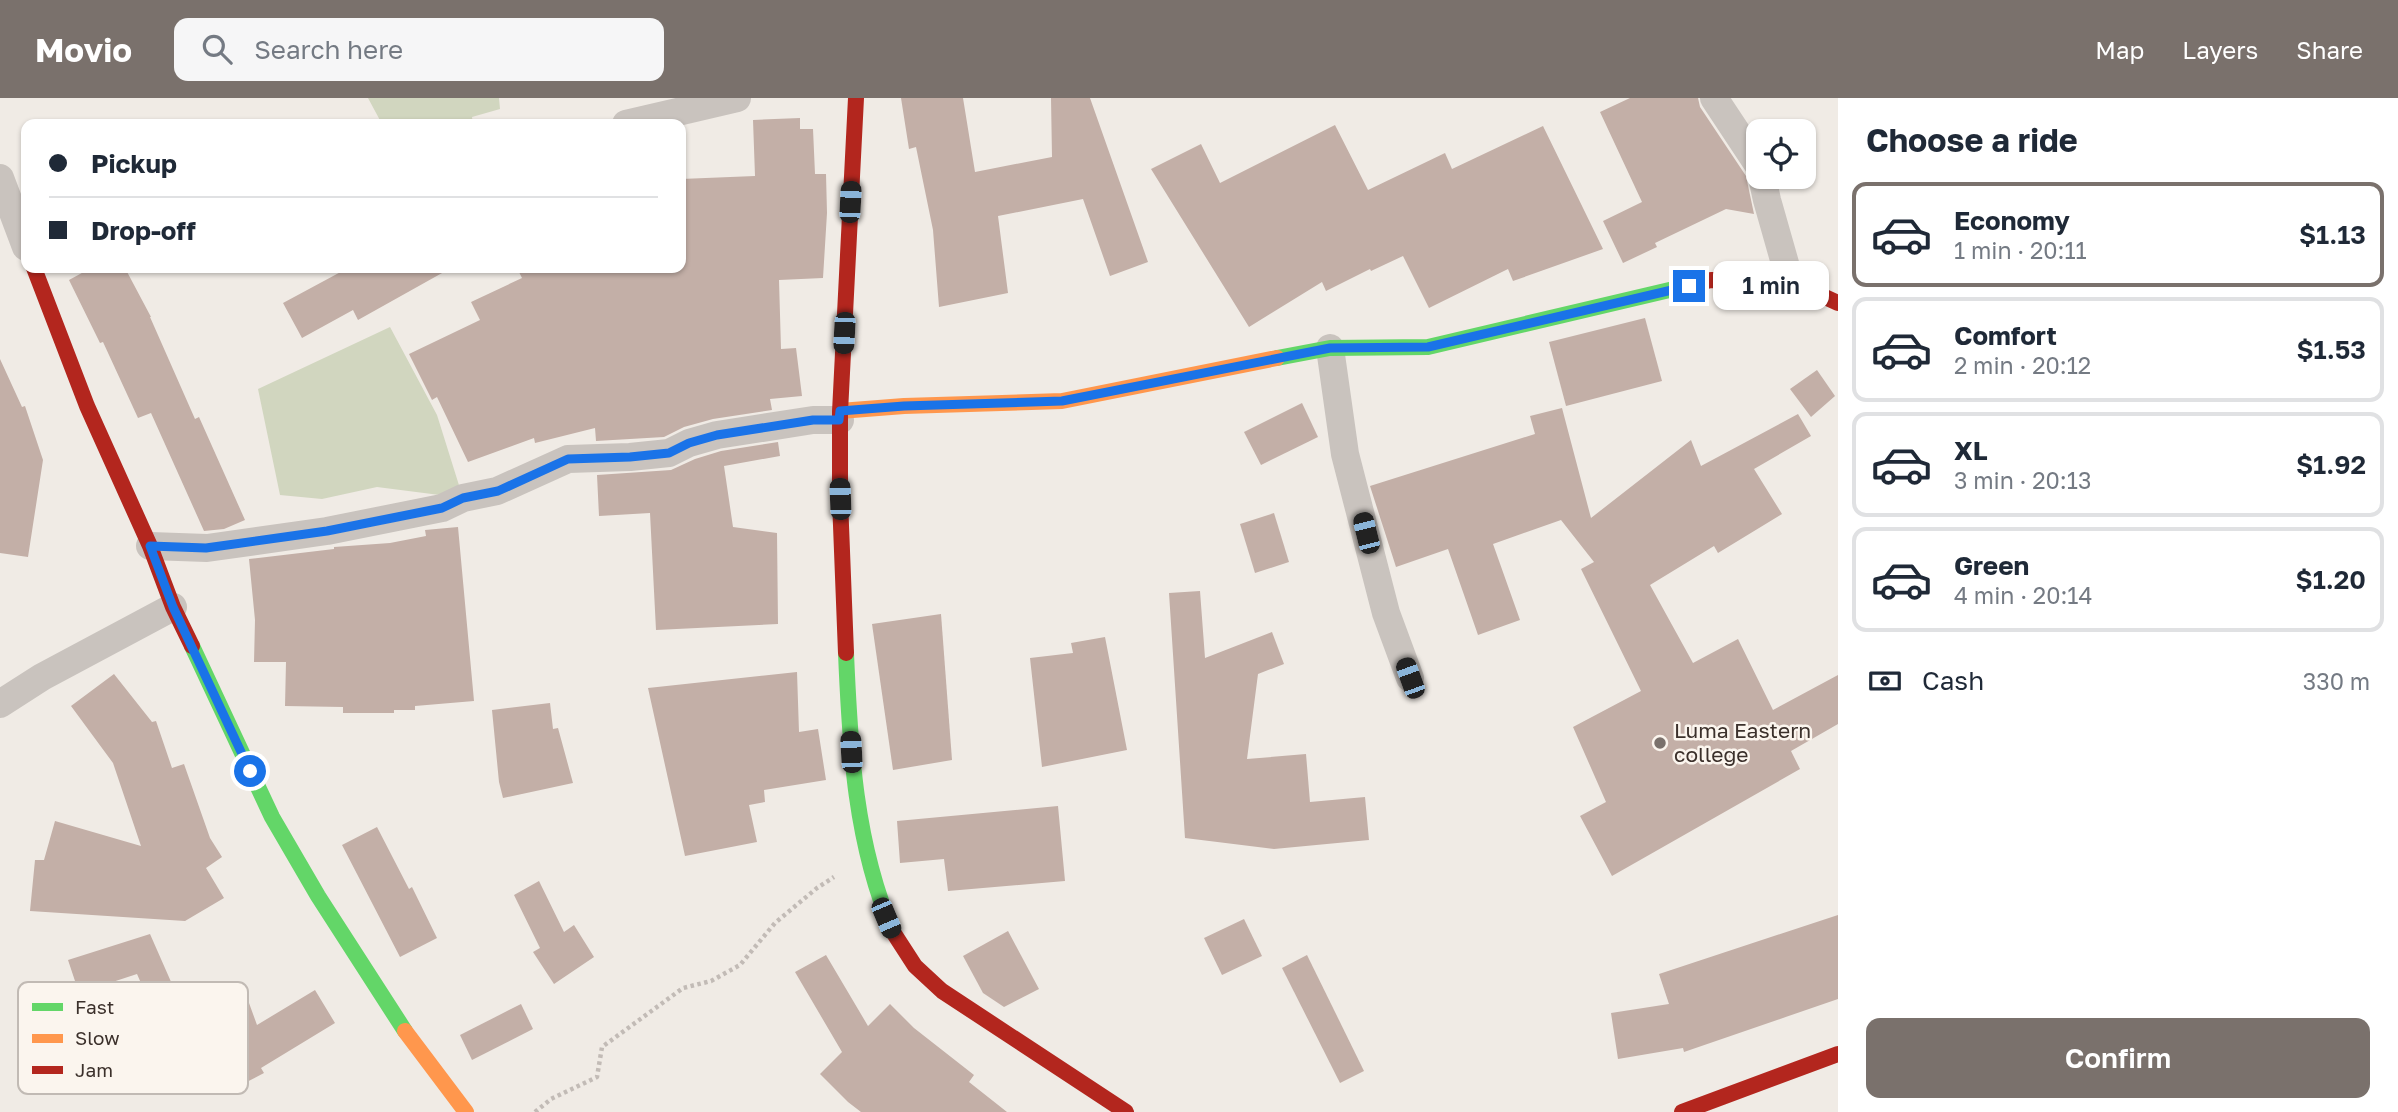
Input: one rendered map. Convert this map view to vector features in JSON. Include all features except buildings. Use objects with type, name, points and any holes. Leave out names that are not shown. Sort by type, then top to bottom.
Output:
[{"type":"street","points":[[647,119],[737,98]]},
{"type":"street","points":[[856,98],[839,474],[851,752],[861,829],[880,905],[892,932],[915,965],[945,996],[1126,1112]]},
{"type":"street","points":[[1714,98],[1746,146]]},
{"type":"street","points":[[0,178],[21,234]]},
{"type":"street","points":[[1764,189],[1790,281]]},
{"type":"street","points":[[36,273],[87,406],[150,546],[173,607],[290,851],[399,1023],[466,1112]]},
{"type":"street","points":[[150,546],[206,548],[327,531],[442,508],[463,498],[498,491],[568,459],[669,453],[689,443],[717,435],[840,415],[904,406],[1062,401],[1330,348],[1428,347],[1711,280],[1790,281],[1838,303]]},
{"type":"street","points":[[1330,348],[1345,454],[1386,613],[1410,678]]},
{"type":"street","points":[[0,704],[42,677],[173,607]]},
{"type":"street","points":[[1682,1112],[1838,1054]]},
{"type":"path","points":[[535,1112],[551,1099],[597,1077],[602,1047],[683,989],[711,981],[740,965],[785,914],[817,888],[868,857]]},
{"type":"green space","points":[[368,98],[499,98],[500,109],[472,119],[379,119]]},
{"type":"green space","points":[[390,327],[437,415],[463,498],[377,487],[322,499],[280,495],[258,389]]},
{"type":"traffic: fast","points":[[1277,358],[1330,348],[1428,347],[1678,288]]},
{"type":"traffic: fast","points":[[192,646],[272,817],[318,896],[405,1031]]},
{"type":"traffic: fast","points":[[846,653],[853,760],[862,830],[880,899],[893,932]]},
{"type":"traffic: slow","points":[[840,411],[904,406],[1062,401],[1277,358]]},
{"type":"traffic: slow","points":[[405,1031],[466,1112]]},
{"type":"traffic: jam","points":[[846,653],[840,500],[840,412],[856,98]]},
{"type":"traffic: jam","points":[[36,273],[87,406],[192,646]]},
{"type":"traffic: jam","points":[[1678,288],[1711,280],[1790,281],[1838,303]]},
{"type":"traffic: jam","points":[[893,932],[915,966],[942,991],[1126,1112]]},
{"type":"traffic: jam","points":[[1682,1112],[1838,1054]]},
{"type":"place","name":"Luma Eastern college","points":[[1660,743]]},
{"type":"route","points":[[250,771],[173,607],[150,546],[206,548],[327,531],[442,508],[463,498],[498,491],[568,459],[669,453],[689,443],[717,435],[813,420],[839,420],[840,411],[904,406],[1062,401],[1330,348],[1428,347],[1689,286]]}]
